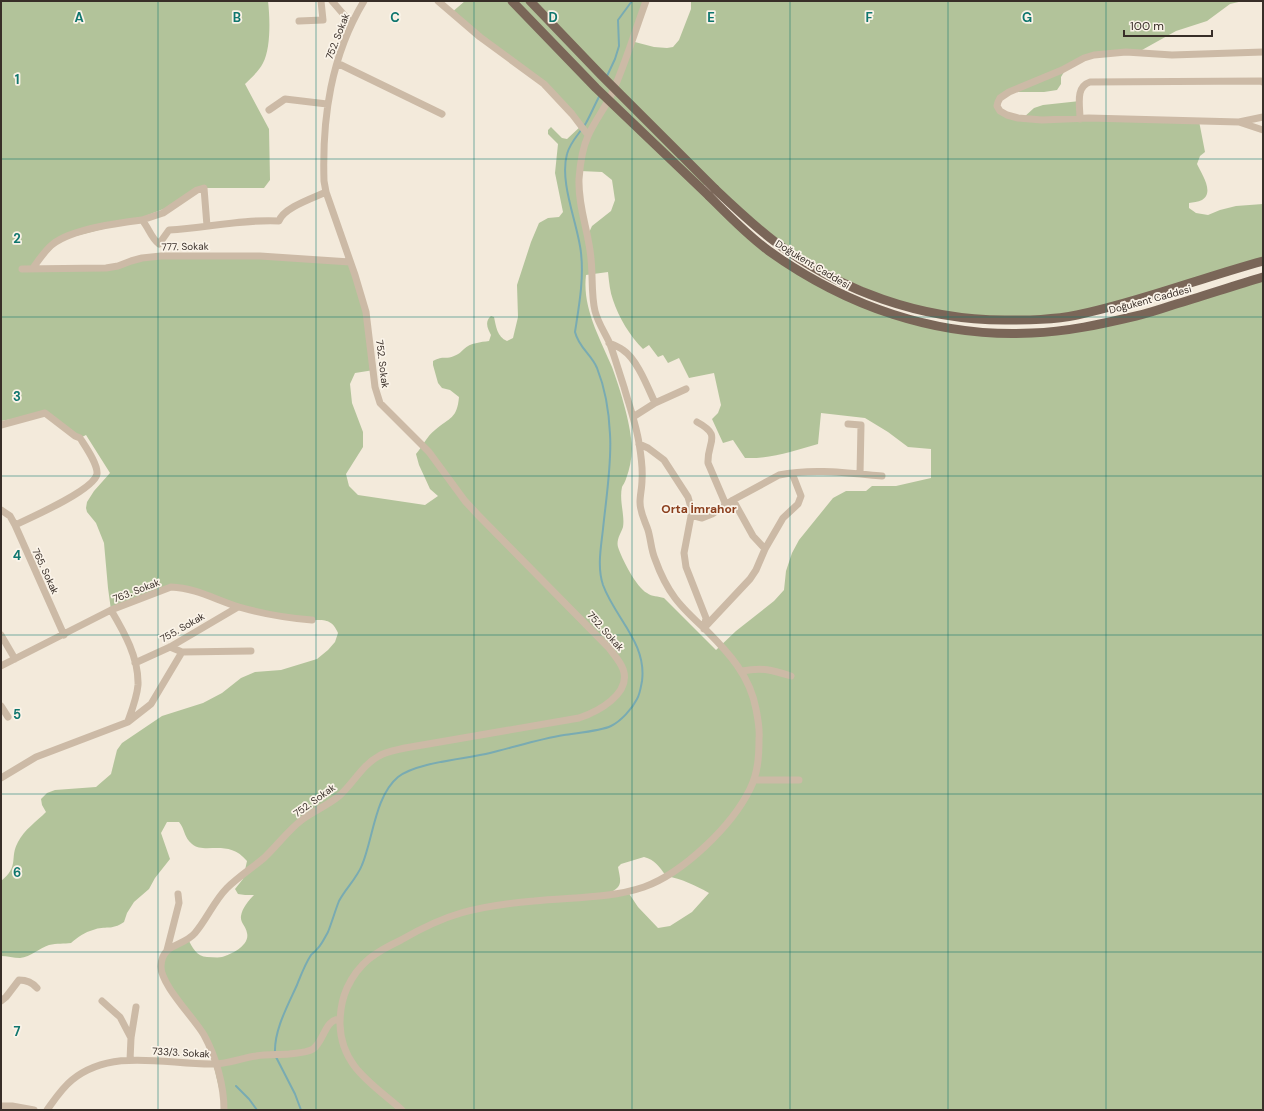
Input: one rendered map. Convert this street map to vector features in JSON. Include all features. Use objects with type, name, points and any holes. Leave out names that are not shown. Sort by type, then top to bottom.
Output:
[{"type":"main road","name":"Doğukent Caddesi","points":[[512,1],[596,88],[712,192],[775,241],[836,279],[867,294],[906,307],[950,317],[989,320],[1031,320],[1075,316],[1131,302],[1263,261]]},
{"type":"main road","name":"Doğukent Caddesi","points":[[530,1],[712,192],[742,228],[768,250],[798,270],[830,289],[864,305],[902,318],[949,328],[988,334],[1032,334],[1080,328],[1137,316],[1263,277]]},
{"type":"street","points":[[299,20],[323,20],[321,1]]},
{"type":"street","points":[[332,1],[351,24]]},
{"type":"street","name":"752. Sokak","points":[[167,950],[192,936],[227,887],[264,857],[291,829],[303,819],[340,795],[378,756],[405,748],[583,716],[599,710],[613,699],[621,689],[623,683],[624,670],[609,648],[478,515],[465,501],[429,452],[380,403],[375,388],[366,312],[355,275],[326,192],[323,167],[328,104],[337,63],[351,24],[364,1]]},
{"type":"street","points":[[438,1],[480,37],[544,84],[572,114],[588,135]]},
{"type":"street","points":[[402,1110],[366,1080],[355,1068],[343,1045],[340,1019],[341,1007],[354,973],[363,963],[385,948],[437,922],[463,912],[510,903],[621,893],[645,887],[658,881],[699,853],[730,820],[743,801],[754,780],[759,758],[760,730],[754,699],[749,683],[731,656],[676,600],[660,574],[652,552],[650,538],[640,506],[643,477],[639,444],[633,417],[609,343],[595,312],[591,258],[582,215],[580,194],[579,178],[581,163],[584,146],[588,135],[605,108],[612,92],[646,1]]},
{"type":"street","points":[[1263,52],[1172,55],[1126,52],[1094,55],[1084,58],[1062,70],[1009,92],[1000,98],[997,106],[1000,111],[1007,115],[1018,118],[1042,120],[1080,119],[1239,122],[1263,117]]},
{"type":"street","points":[[337,63],[442,114]]},
{"type":"street","points":[[1080,119],[1081,88],[1084,84],[1090,82],[1263,82]]},
{"type":"street","points":[[269,110],[285,99],[328,104]]},
{"type":"street","points":[[1239,122],[1263,130]]},
{"type":"street","points":[[33,268],[53,244],[68,236],[91,229],[142,220],[163,213],[180,203],[197,190],[204,188],[207,226]]},
{"type":"street","points":[[159,244],[169,230],[237,222],[264,220],[279,221],[283,214],[305,201],[326,192]]},
{"type":"street","points":[[142,220],[154,240],[159,244],[161,256]]},
{"type":"street","name":"777. Sokak","points":[[22,269],[106,268],[118,266],[131,260],[161,256],[260,256],[350,262]]},
{"type":"street","points":[[609,343],[624,351],[634,362],[655,403]]},
{"type":"street","points":[[633,417],[655,403],[686,389]]},
{"type":"street","points":[[1,425],[45,413],[78,437],[95,464],[97,474],[94,480],[57,506],[14,525]]},
{"type":"street","points":[[697,422],[707,427],[712,435],[708,464],[729,502],[753,536],[765,549]]},
{"type":"street","points":[[848,424],[861,425],[860,474]]},
{"type":"street","points":[[639,444],[648,448],[664,460],[688,497],[691,506],[691,515],[684,553],[686,567],[706,618],[704,629]]},
{"type":"street","points":[[691,515],[702,518],[712,514],[729,502],[779,475],[807,471],[882,476]]},
{"type":"street","points":[[704,629],[750,579],[762,560],[765,549],[783,518],[798,504],[801,496],[792,473]]},
{"type":"street","name":"765. Sokak","points":[[1,510],[10,516],[64,635]]},
{"type":"street","name":"763. Sokak","points":[[1,666],[111,610],[172,588],[193,590],[266,614],[312,620]]},
{"type":"street","name":"755. Sokak","points":[[136,663],[170,647],[238,606]]},
{"type":"street","points":[[111,610],[124,631],[136,663],[138,685],[128,722]]},
{"type":"street","points":[[1,635],[15,659]]},
{"type":"street","points":[[170,647],[182,652],[251,651]]},
{"type":"street","points":[[1,778],[36,757],[128,722],[151,704],[182,652]]},
{"type":"street","points":[[742,671],[756,668],[766,669],[791,676]]},
{"type":"street","points":[[1,706],[8,717]]},
{"type":"street","points":[[754,780],[799,780]]},
{"type":"street","points":[[178,894],[179,903],[167,950],[161,962],[160,968],[170,989],[203,1034],[210,1049],[222,1084],[224,1110]]},
{"type":"street","points":[[1,1001],[19,980],[33,983],[37,988]]},
{"type":"street","points":[[102,1001],[120,1017],[131,1038]]},
{"type":"street","points":[[130,1060],[131,1038],[136,1007]]},
{"type":"street","name":"733/3. Sokak","points":[[47,1110],[71,1080],[82,1072],[98,1066],[130,1060],[215,1064],[258,1055],[306,1051],[314,1048],[320,1041],[330,1022],[335,1019],[340,1019]]},
{"type":"street","points":[[1,1106],[12,1106],[34,1110]]},
{"type":"green space","points":[[1,1],[268,1],[269,41],[266,57],[259,69],[245,84],[269,129],[270,180],[264,188],[204,188],[179,203],[130,222],[60,240],[34,268],[106,268],[131,261],[208,255],[349,263],[366,312],[374,370],[355,373],[350,384],[352,403],[363,432],[363,447],[346,474],[349,486],[358,495],[425,505],[438,496],[430,489],[419,465],[416,454],[432,432],[452,417],[457,410],[459,397],[450,390],[442,388],[438,383],[433,361],[440,358],[454,356],[472,344],[489,341],[491,335],[487,323],[491,316],[494,317],[501,337],[507,341],[513,338],[518,317],[517,285],[531,242],[539,223],[548,218],[559,217],[563,212],[555,173],[558,144],[548,134],[548,130],[551,127],[562,138],[567,139],[581,126],[553,93],[451,13],[465,1],[646,1],[631,41],[654,47],[667,48],[673,47],[679,40],[691,9],[691,1],[1243,1],[1230,4],[1207,21],[1176,31],[1142,50],[1094,55],[1067,67],[1061,77],[1061,84],[1057,90],[1044,92],[1009,92],[1000,98],[1000,111],[1023,118],[1034,108],[1043,105],[1080,101],[1080,118],[1199,121],[1205,152],[1200,156],[1197,164],[1206,182],[1207,192],[1206,197],[1202,200],[1189,203],[1189,208],[1196,213],[1208,215],[1236,206],[1263,204],[1263,261],[1075,316],[989,320],[906,307],[803,260],[708,182],[701,188],[768,250],[864,305],[988,334],[1080,328],[1263,277],[1263,1110],[224,1110],[210,1049],[163,976],[164,955],[188,939],[193,948],[203,957],[222,957],[231,954],[243,945],[246,941],[247,933],[241,921],[241,916],[246,904],[254,895],[238,894],[235,889],[243,879],[247,861],[240,854],[225,848],[197,847],[189,842],[179,822],[167,822],[161,833],[170,859],[155,878],[149,889],[134,902],[127,913],[124,922],[116,926],[90,931],[71,943],[49,945],[28,956],[20,958],[1,956],[1,881],[10,871],[15,848],[18,842],[27,830],[46,812],[42,805],[41,799],[47,793],[55,790],[96,787],[111,774],[117,750],[122,743],[162,716],[203,703],[222,693],[241,678],[255,672],[281,670],[317,659],[335,642],[338,633],[336,628],[328,621],[296,619],[171,587],[111,610],[104,543],[96,523],[87,512],[86,508],[87,502],[94,491],[110,473],[86,435],[80,438],[45,413],[1,421]],"holes":[[[580,171],[602,172],[612,180],[615,200],[611,211],[592,226],[587,237]],[[608,272],[611,294],[615,307],[629,333],[643,349],[649,345],[658,357],[663,355],[668,363],[679,358],[689,378],[714,373],[721,405],[718,413],[712,419],[723,443],[733,440],[745,458],[773,456],[818,444],[821,413],[865,418],[888,432],[908,447],[931,449],[931,478],[896,486],[872,486],[866,491],[846,491],[833,498],[799,540],[792,553],[786,571],[784,590],[774,601],[736,631],[716,650],[664,598],[651,595],[638,585],[618,547],[618,539],[623,527],[621,492],[629,469],[632,454],[631,438],[618,383],[589,311],[585,287],[586,275]],[[644,857],[656,864],[666,876],[699,887],[709,893],[692,912],[670,926],[658,928],[638,907],[628,892],[608,894],[616,889],[620,884],[618,867],[621,864]]]},
{"type":"waterway","points":[[607,76],[619,46],[618,20],[632,1]]},
{"type":"waterway","points":[[275,1053],[275,1044],[279,1027],[303,970],[311,955],[321,945],[328,932],[339,901],[360,870],[366,855],[379,806],[390,785],[398,777],[406,772],[429,764],[490,753],[555,737],[607,728],[619,721],[629,711],[639,695],[642,681],[640,655],[629,631],[608,597],[603,585],[600,571],[610,457],[608,409],[597,368],[582,347],[575,332],[581,292],[582,263],[579,242],[567,190],[565,165],[570,146],[586,123],[600,95]]},
{"type":"waterway","points":[[276,1057],[295,1094],[301,1110]]},
{"type":"waterway","points":[[236,1086],[249,1099],[257,1110]]},
{"type":"district","name":"Orta İmrahor","points":[[699,509]]}]
